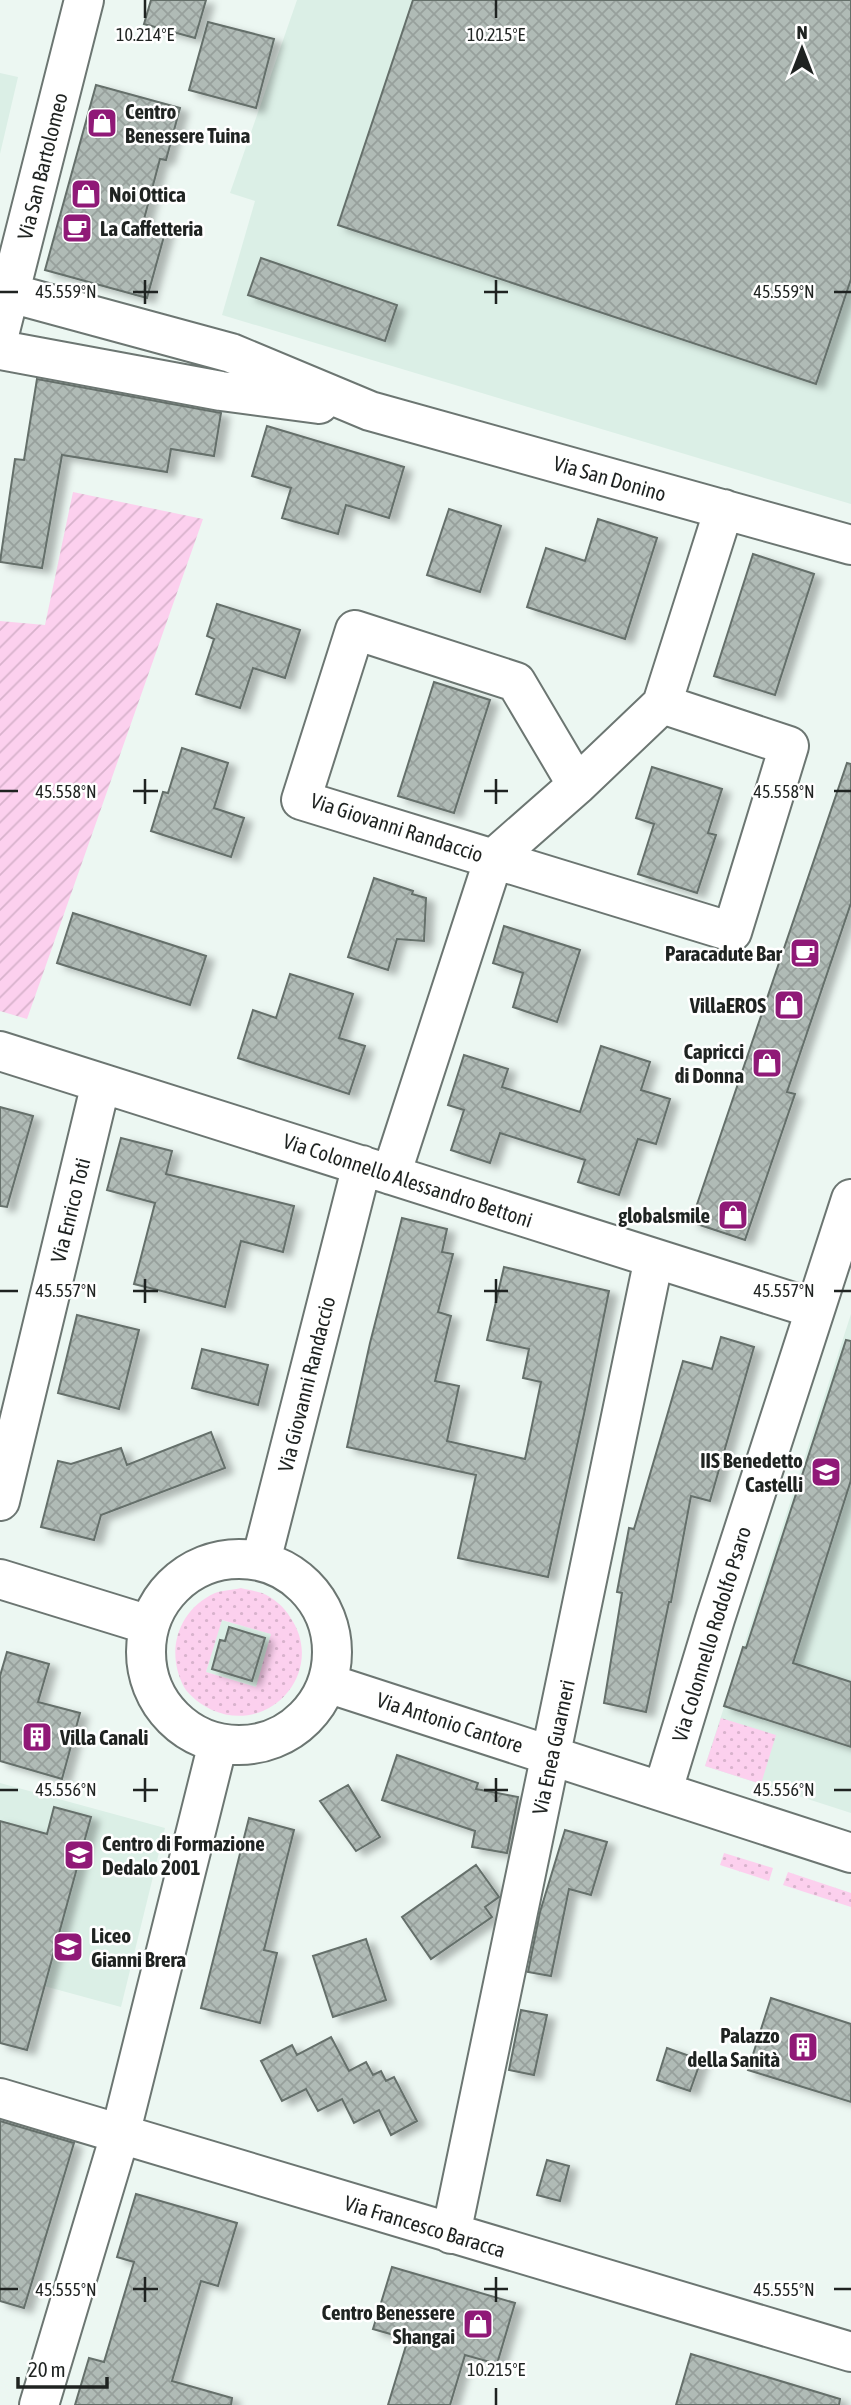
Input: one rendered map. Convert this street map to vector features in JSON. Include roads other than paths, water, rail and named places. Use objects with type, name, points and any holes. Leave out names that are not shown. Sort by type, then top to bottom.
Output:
[{"type":"street","name":"Via San Bartolomeo","points":[[0,331],[84,0]]},
{"type":"street","name":"Via San Donino","points":[[10,293],[231,353],[370,411],[851,545]]},
{"type":"street","name":"Via San Donino","points":[[0,350],[221,391],[370,411]]},
{"type":"street","name":"Via Giovanni Randaccio","points":[[261,1561],[376,1170],[494,858],[577,785],[662,704],[724,509]]},
{"type":"street","name":"Via Giovanni Randaccio","points":[[577,785],[516,682],[355,630],[301,800],[732,932],[789,746],[662,704]]},
{"type":"street","name":"Via Colonnello Alessandro Bettoni","points":[[0,1051],[815,1309]]},
{"type":"street","name":"Via Enrico Toti","points":[[0,1501],[101,1083]]},
{"type":"street","name":"Via Colonnello Rodolfo Psaro","points":[[663,1790],[715,1619],[851,1199]]},
{"type":"street","name":"Via Enea Guarneri","points":[[451,2234],[654,1258]]},
{"type":"street","points":[[233,1558],[261,1561],[290,1573],[313,1594],[328,1621],[333,1652],[327,1683],[316,1706],[298,1724],[276,1738],[252,1745],[218,1743],[190,1731],[171,1716],[156,1696],[147,1673],[145,1649],[149,1625],[161,1599],[180,1578],[205,1564],[233,1558]]},
{"type":"street","points":[[0,1579],[149,1625]]},
{"type":"street","name":"Via Antonio Cantore","points":[[327,1683],[851,1853]]},
{"type":"street","points":[[39,2405],[120,2135],[218,1743]]},
{"type":"street","name":"Via Francesco Baracca","points":[[0,2098],[851,2352]]},
{"type":"place","name":"Centro Benessere Tuina","points":[[102,123]]},
{"type":"place","name":"Noi Ottica","points":[[86,194]]},
{"type":"place","name":"La Caffetteria","points":[[77,228]]},
{"type":"place","name":"Paracadute Bar","points":[[805,953]]},
{"type":"place","name":"VillaEROS","points":[[789,1005]]},
{"type":"place","name":"Capricci di Donna","points":[[767,1063]]},
{"type":"place","name":"globalsmile","points":[[733,1215]]},
{"type":"place","name":"IIS Benedetto Castelli","points":[[826,1472]]},
{"type":"place","name":"Villa Canali","points":[[37,1737]]},
{"type":"place","name":"Centro di Formazione Dedalo 2001","points":[[79,1855]]},
{"type":"place","name":"Liceo Gianni Brera","points":[[68,1947]]},
{"type":"place","name":"Palazzo della Sanità","points":[[803,2047]]},
{"type":"place","name":"Centro Benessere Shangai","points":[[478,2324]]}]
